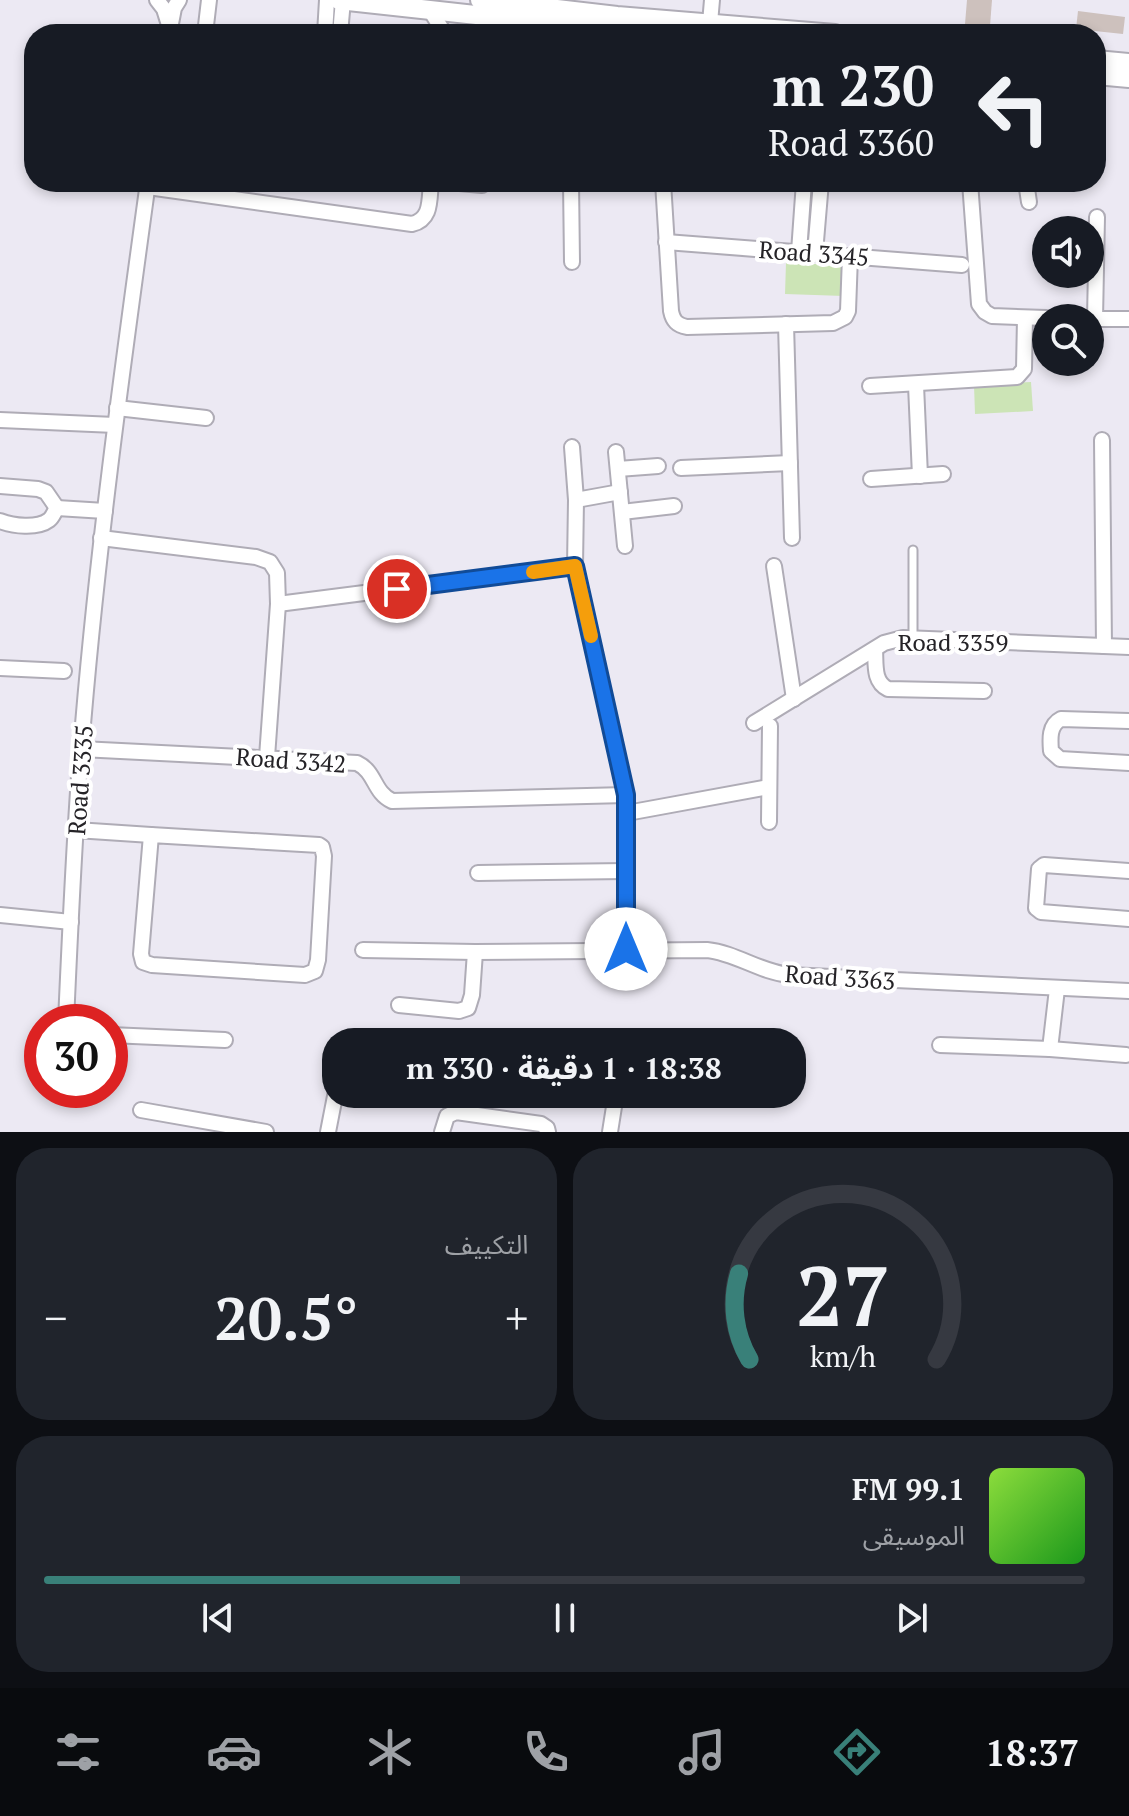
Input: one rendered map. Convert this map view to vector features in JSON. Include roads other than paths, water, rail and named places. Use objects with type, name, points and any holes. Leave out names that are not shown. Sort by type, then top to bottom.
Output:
[{"type":"street","points":[[157,0],[164,9],[167,24]]},
{"type":"street","points":[[171,24],[179,0]]},
{"type":"street","points":[[206,24],[209,0]]},
{"type":"street","points":[[326,24],[327,0]]},
{"type":"street","points":[[340,24],[341,0],[430,10],[474,7],[721,24]]},
{"type":"street","points":[[710,23],[712,0]]},
{"type":"street","points":[[474,7],[546,24]]},
{"type":"street","points":[[456,24],[474,7]]},
{"type":"street","points":[[430,10],[440,24]]},
{"type":"street","points":[[587,24],[612,15]]},
{"type":"street","points":[[1106,61],[1129,63]]},
{"type":"street","points":[[1106,76],[1129,78]]},
{"type":"street","name":"Road 3335","points":[[67,1004],[81,749],[101,538],[147,192]]},
{"type":"street","points":[[195,192],[412,224],[418,223],[426,215],[429,192]]},
{"type":"street","points":[[571,192],[572,262]]},
{"type":"street","points":[[664,192],[671,311],[679,325],[833,323],[845,317],[849,304],[850,256]]},
{"type":"street","points":[[799,252],[803,192]]},
{"type":"street","points":[[815,253],[820,192]]},
{"type":"street","points":[[971,192],[979,304],[992,316],[1032,318]]},
{"type":"street","points":[[1028,192],[1029,202]]},
{"type":"street","name":"Road 3345","points":[[666,242],[962,265]]},
{"type":"street","points":[[870,386],[1017,377],[1024,369],[1025,318]]},
{"type":"street","points":[[1104,319],[1129,319]]},
{"type":"street","points":[[786,324],[792,538]]},
{"type":"street","points":[[916,385],[920,476]]},
{"type":"street","points":[[117,408],[206,418]]},
{"type":"street","points":[[0,420],[115,425]]},
{"type":"street","points":[[1102,440],[1104,646]]},
{"type":"street","points":[[572,447],[576,500],[575,566],[626,795],[626,949]]},
{"type":"street","points":[[616,452],[625,546]]},
{"type":"street","points":[[681,468],[790,463]]},
{"type":"street","points":[[618,469],[658,466]]},
{"type":"street","points":[[871,479],[943,474]]},
{"type":"street","points":[[0,486],[46,492],[57,508]]},
{"type":"street","points":[[576,500],[620,492]]},
{"type":"street","points":[[622,512],[674,506]]},
{"type":"street","points":[[57,508],[105,511]]},
{"type":"street","points":[[0,521],[20,525],[39,524],[49,520],[57,508]]},
{"type":"street","points":[[101,538],[256,557],[270,562],[277,573],[278,604],[267,757]]},
{"type":"street","points":[[278,604],[575,566]]},
{"type":"street","points":[[774,566],[794,699]]},
{"type":"street","name":"Road 3359","points":[[754,723],[893,640],[913,637],[1129,647]]},
{"type":"street","points":[[875,649],[878,680],[888,689],[984,691]]},
{"type":"street","points":[[0,668],[64,671]]},
{"type":"street","points":[[1129,721],[1061,719],[1052,727],[1051,751],[1060,759],[1129,763]]},
{"type":"street","points":[[769,822],[770,726]]},
{"type":"street","name":"Road 3342","points":[[81,749],[357,763],[370,772],[383,797],[392,801],[626,795]]},
{"type":"street","points":[[627,813],[769,787]]},
{"type":"street","points":[[76,830],[319,845],[324,851],[315,971],[305,975],[143,962],[141,954],[151,835]]},
{"type":"street","points":[[1129,871],[1044,865],[1039,869],[1036,908],[1044,913],[1129,919]]},
{"type":"street","points":[[478,873],[626,871]]},
{"type":"street","points":[[0,915],[71,922]]},
{"type":"street","name":"Road 3363","points":[[363,950],[720,951],[765,970],[789,975],[1129,991]]},
{"type":"street","points":[[399,1005],[459,1011],[468,1008],[475,952]]},
{"type":"street","points":[[1050,1049],[1057,989]]},
{"type":"street","points":[[128,1036],[225,1040]]},
{"type":"street","points":[[940,1045],[1126,1055]]},
{"type":"street","points":[[328,1132],[333,1108]]},
{"type":"street","points":[[610,1132],[614,1108]]},
{"type":"street","points":[[141,1110],[210,1127],[266,1132]]},
{"type":"street","points":[[442,1132],[447,1116],[456,1112],[541,1124],[548,1132]]},
{"type":"lane","points":[[913,550],[913,637]]}]
